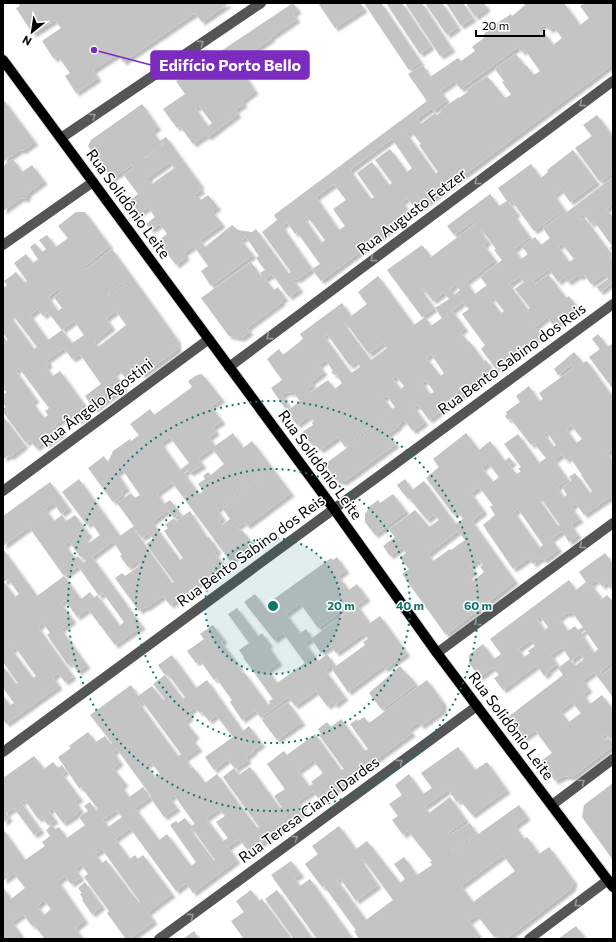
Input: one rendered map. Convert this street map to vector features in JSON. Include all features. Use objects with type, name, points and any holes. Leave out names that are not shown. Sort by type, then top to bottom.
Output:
[{"type":"main road","name":"Rua Solidônio Leite","points":[[3,60],[334,509],[437,653],[610,884]]},
{"type":"street","points":[[61,138],[261,3]]},
{"type":"street","name":"Rua Augusto Fetzer","points":[[229,367],[613,81]]},
{"type":"street","points":[[3,245],[93,182]]},
{"type":"street","name":"Rua Bento Sabino dos Reis","points":[[3,752],[613,304]]},
{"type":"street","name":"Rua Ângelo Agostini","points":[[3,491],[209,339]]},
{"type":"street","points":[[437,653],[613,523]]},
{"type":"street","name":"Rua Teresa Cianci Dardes","points":[[159,939],[477,706]]},
{"type":"street","points":[[552,805],[613,759]]},
{"type":"street","points":[[529,939],[610,884]]},
{"type":"building","points":[[18,3],[229,3],[202,22],[195,13],[123,62],[118,54],[93,70],[98,78],[76,93],[65,76],[70,73],[58,56],[54,59],[42,41],[61,28],[55,20],[33,34],[16,8],[20,6]]},
{"type":"building","points":[[293,3],[298,10],[293,14],[297,19],[238,62],[255,91],[242,101],[244,104],[235,110],[238,114],[208,137],[206,135],[193,144],[180,126],[177,128],[163,109],[185,94],[176,81]],"holes":[[[199,106],[212,123],[208,126],[195,108]]]},
{"type":"building","points":[[318,3],[360,3],[364,9],[335,28]]},
{"type":"building","points":[[364,3],[381,3],[421,62],[409,70]]},
{"type":"building","points":[[386,3],[402,3],[431,46],[420,54]]},
{"type":"building","points":[[405,3],[422,3],[452,49],[440,56]]},
{"type":"building","points":[[425,3],[442,3],[458,27],[447,35]]},
{"type":"building","points":[[446,3],[463,3],[473,18],[461,26]]},
{"type":"building","points":[[466,3],[484,3],[487,8],[475,17]]},
{"type":"building","points":[[524,3],[564,3],[580,25],[589,18],[580,6],[584,3],[611,3],[613,6],[613,64],[417,210],[407,198],[402,202],[411,214],[321,281],[312,269],[297,280],[296,278],[293,280],[300,289],[289,297],[272,274],[265,279],[274,290],[278,287],[285,298],[281,300],[282,302],[247,328],[250,332],[241,338],[229,336],[201,298],[251,262],[262,276],[260,273],[265,270],[256,258],[259,256],[246,237],[241,240],[253,255],[211,286],[201,271],[208,266],[193,246],[184,253],[186,257],[176,265],[158,241],[167,234],[160,224],[151,230],[146,224],[155,217],[148,207],[139,214],[129,201],[138,194],[124,175],[134,168],[132,165],[112,178],[88,146],[91,140],[142,104],[158,127],[152,131],[160,141],[166,137],[201,185],[199,187],[202,190],[193,196],[195,198],[198,196],[201,200],[208,195],[218,207],[212,211],[222,224],[200,240],[205,247],[232,225],[238,230],[252,232],[256,229],[289,274],[291,272],[262,232],[277,220],[274,215],[427,101],[408,74],[423,65],[430,77],[458,58],[461,61],[475,51],[472,47],[485,37],[484,34],[511,14],[512,16],[525,5]],"holes":[[[545,24],[549,30],[554,27],[562,38],[553,45],[545,33],[542,35],[538,29]],[[518,47],[522,52],[525,50],[540,71],[534,75],[516,54],[495,69],[511,94],[509,96],[505,98],[487,76],[467,90],[468,91],[465,94],[440,110],[441,112],[437,115],[435,113],[421,124],[417,119],[432,108],[433,111],[447,100],[440,91],[454,81],[461,89]],[[411,131],[421,144],[419,145],[438,172],[436,174],[407,134]],[[392,139],[412,168],[407,172],[390,149],[375,160],[392,183],[389,185],[372,162],[357,173],[374,197],[371,199],[350,170]],[[163,143],[164,145],[145,159],[144,158]],[[170,162],[174,168],[152,184],[149,181],[149,177]],[[334,184],[346,200],[333,209],[345,226],[339,230],[316,197]],[[307,216],[325,240],[322,243],[304,218]],[[287,222],[295,234],[297,232],[320,264],[312,269],[282,226]]]},
{"type":"building","points":[[3,99],[35,142],[22,151],[21,149],[3,162]]},
{"type":"building","points":[[597,115],[613,136],[613,173],[600,182],[575,148],[592,136],[583,125]]},
{"type":"building","points":[[573,150],[597,182],[570,202],[561,189],[554,195],[564,209],[534,231],[512,201],[509,203],[517,213],[514,215],[530,237],[514,249],[521,259],[528,254],[522,247],[535,237],[541,245],[550,238],[543,228],[566,211],[567,212],[613,177],[613,204],[606,209],[613,216],[613,253],[610,248],[612,246],[594,221],[591,224],[584,214],[578,218],[580,220],[584,217],[610,252],[608,254],[613,261],[613,282],[600,292],[597,287],[608,279],[605,274],[591,284],[584,274],[580,277],[579,275],[568,282],[564,277],[558,282],[549,269],[533,281],[535,284],[548,274],[566,298],[569,296],[578,309],[554,326],[547,317],[535,327],[541,336],[496,369],[481,349],[485,345],[462,314],[469,309],[463,302],[452,311],[465,328],[460,332],[494,371],[429,420],[418,405],[414,407],[425,422],[413,431],[404,420],[398,425],[399,426],[388,434],[396,444],[344,482],[336,480],[325,464],[381,423],[379,421],[345,447],[338,437],[320,450],[314,442],[311,444],[302,432],[313,425],[312,423],[314,421],[309,416],[297,425],[271,388],[282,380],[267,359],[279,349],[283,355],[303,339],[300,334],[342,303],[351,316],[367,304],[358,292],[378,276],[414,325],[425,317],[431,326],[442,318],[435,308],[449,299],[444,292],[433,301],[423,288],[421,289],[434,308],[422,317],[387,270],[422,245],[431,257],[475,224],[473,221],[454,235],[447,226],[490,194],[499,206],[507,201],[498,188],[531,164],[541,178],[548,172],[547,170]],"holes":[[[482,230],[502,260],[480,277],[487,285],[475,294],[466,282],[495,260],[484,245],[488,241],[480,231]],[[562,244],[574,259],[569,262],[558,246]],[[520,277],[524,282],[515,289],[530,308],[528,310],[509,284]],[[456,284],[460,290],[454,295],[450,289]],[[493,297],[504,311],[501,313],[490,299]],[[346,323],[369,354],[383,343],[387,348],[371,360],[344,324]],[[327,334],[350,366],[356,361],[360,367],[351,373],[324,336]],[[431,354],[444,373],[441,376],[426,358]],[[326,360],[333,371],[331,372],[334,375],[336,374],[342,383],[335,389],[328,380],[309,393],[307,389],[313,385],[311,382],[324,372],[319,365]],[[396,376],[404,386],[401,389],[393,379]],[[426,380],[434,392],[430,394],[422,383]],[[286,392],[294,393],[300,401],[290,409],[287,405],[288,404],[282,396]],[[387,396],[395,407],[392,409],[383,398]]]},
{"type":"building","points":[[13,159],[22,172],[32,165],[44,181],[28,193],[26,199],[21,198],[3,211],[3,166]]},
{"type":"building","points":[[76,212],[85,212],[110,246],[84,267],[86,269],[112,249],[177,339],[178,349],[142,375],[134,364],[130,366],[135,372],[126,379],[119,369],[114,373],[124,387],[94,409],[85,396],[101,384],[80,354],[72,359],[64,348],[47,360],[49,364],[46,367],[53,376],[60,371],[84,404],[81,406],[86,415],[78,421],[72,413],[55,425],[62,433],[45,445],[43,442],[36,448],[30,440],[26,443],[3,412],[3,409],[6,407],[3,403],[3,395],[7,392],[5,390],[3,391],[3,336],[7,341],[8,340],[3,333],[3,288],[7,285],[4,281],[16,272],[25,283],[27,281],[14,263],[26,254],[33,263],[38,259],[30,247],[35,243],[42,252],[46,249],[39,240],[47,235],[56,247],[68,238],[58,226]],"holes":[[[123,283],[125,285],[109,296],[108,294]],[[60,288],[62,291],[54,297],[62,308],[58,311],[48,297]],[[38,309],[43,316],[48,312],[62,330],[48,340],[30,315]],[[116,311],[126,325],[98,347],[94,341],[112,327],[106,318]],[[12,314],[37,347],[34,349],[10,316]],[[74,321],[84,335],[72,343],[62,330]],[[19,368],[49,408],[45,411],[48,415],[44,418],[32,402],[36,399],[16,371]]]},
{"type":"building","points":[[598,334],[608,347],[613,343],[613,389],[589,357],[600,349],[592,339]]},
{"type":"building","points":[[574,352],[583,363],[587,361],[612,396],[613,395],[613,449],[607,453],[613,461],[613,495],[584,515],[576,503],[571,507],[580,519],[571,525],[578,535],[569,542],[562,531],[551,539],[559,549],[544,560],[541,558],[533,564],[529,558],[513,569],[483,525],[495,515],[490,507],[493,505],[479,487],[471,493],[484,511],[472,521],[515,581],[446,635],[402,574],[409,569],[400,558],[406,553],[402,547],[390,556],[383,546],[395,537],[389,530],[415,510],[429,527],[439,520],[434,514],[427,520],[397,485],[405,479],[412,490],[424,481],[456,524],[463,519],[457,511],[453,514],[426,478],[439,467],[433,459],[466,433],[479,450],[490,441],[505,461],[509,457],[513,462],[509,465],[517,474],[521,471],[518,469],[521,467],[504,444],[518,434],[539,463],[546,458],[534,443],[531,445],[510,418],[508,420],[505,416],[507,414],[506,412],[520,402],[516,396],[529,386],[539,401],[543,399],[539,393],[574,368],[571,365],[558,375],[554,369]],"holes":[[[571,425],[582,439],[576,443],[566,429]],[[547,432],[556,445],[554,447],[544,434]],[[562,454],[566,460],[570,457],[592,491],[590,493],[575,473],[569,477],[572,480],[562,487],[567,495],[564,497],[557,487],[568,479],[554,460]],[[488,463],[499,477],[493,482],[482,468]],[[540,497],[560,525],[558,526],[538,498]],[[518,509],[543,545],[540,548],[514,512]],[[458,531],[465,540],[433,561],[428,554]],[[479,560],[483,565],[480,567],[484,572],[473,581],[469,575],[475,571],[470,566]]]},
{"type":"building","points":[[202,374],[222,399],[211,406],[222,421],[213,427],[216,432],[209,437],[215,446],[233,433],[243,448],[252,441],[291,493],[247,526],[244,522],[237,527],[240,531],[242,530],[253,544],[230,561],[172,482],[157,493],[164,504],[170,500],[181,514],[174,518],[176,521],[190,511],[207,538],[209,537],[218,550],[215,553],[224,565],[170,605],[163,596],[139,611],[115,578],[122,573],[125,576],[141,565],[137,561],[128,567],[120,556],[122,555],[113,541],[92,557],[142,626],[115,645],[88,609],[77,617],[65,600],[61,603],[73,620],[61,629],[87,665],[78,672],[71,662],[68,665],[47,635],[50,633],[43,623],[38,627],[73,676],[65,682],[58,673],[53,677],[59,686],[6,724],[3,719],[3,695],[10,705],[14,703],[3,688],[3,666],[16,684],[18,683],[3,662],[3,549],[37,596],[64,576],[29,527],[3,546],[3,516],[50,482],[69,508],[61,514],[54,503],[45,509],[54,521],[62,515],[66,521],[75,515],[89,534],[85,538],[89,543],[100,535],[91,522],[87,525],[62,492],[79,479],[120,536],[134,526],[117,503],[131,493],[135,498],[140,495],[122,469],[117,473],[127,488],[121,492],[123,495],[113,502],[88,468],[104,456],[108,462],[113,451],[130,439],[131,441],[139,435],[130,424],[150,409],[154,415],[192,387],[188,381],[197,375]],"holes":[[[170,437],[189,463],[180,470],[161,443]],[[212,448],[224,464],[211,475],[208,472],[203,476],[205,479],[198,484],[203,491],[199,494],[184,473],[188,470],[190,473],[203,465],[198,458]],[[257,479],[258,481],[222,508],[230,519],[222,525],[219,521],[223,518],[217,509]],[[168,510],[174,518],[165,525],[168,528],[164,531],[183,558],[180,560],[152,522]],[[136,530],[142,538],[149,533],[153,539],[146,544],[174,582],[172,583],[135,531]],[[69,541],[80,557],[82,556],[86,561],[83,563],[78,556],[75,558],[65,545]],[[78,566],[99,596],[103,593],[124,622],[120,626],[97,595],[94,598],[90,592],[81,599],[64,576]],[[8,579],[19,594],[15,597],[4,582]],[[15,647],[36,676],[33,678],[12,650]]]},
{"type":"building","points":[[3,416],[25,445],[10,457],[9,455],[3,459]]},
{"type":"building","points":[[393,494],[406,511],[375,535],[365,522],[365,514],[370,506],[378,500],[380,503]]},
{"type":"building","points":[[605,553],[613,564],[613,591],[607,583],[602,586],[597,580],[591,584],[602,599],[607,595],[613,602],[613,662],[600,672],[602,675],[612,667],[613,668],[613,697],[594,672],[583,680],[589,689],[583,694],[590,704],[602,695],[613,710],[613,734],[608,737],[606,734],[602,736],[605,741],[609,738],[613,743],[613,746],[572,777],[565,776],[555,781],[541,761],[552,753],[535,730],[524,738],[508,717],[563,675],[558,668],[570,659],[562,647],[551,655],[557,664],[544,676],[537,665],[503,690],[494,678],[499,675],[493,667],[480,677],[469,663],[469,655],[483,644],[494,659],[501,654],[490,639],[569,580],[576,590],[586,582],[579,572]],"holes":[[[572,612],[583,627],[578,630],[575,626],[568,631],[559,618],[566,613],[568,614]],[[540,616],[548,627],[545,630],[537,619]],[[585,630],[598,649],[594,653],[581,633]],[[531,640],[535,646],[528,651],[530,653],[524,657],[518,649]],[[580,654],[584,659],[575,666],[571,661]],[[572,702],[581,713],[569,722],[560,711]]]},
{"type":"building","points":[[337,557],[346,570],[338,576],[349,590],[357,584],[367,598],[357,605],[370,623],[380,616],[407,653],[385,669],[383,666],[348,692],[332,669],[365,645],[363,642],[368,639],[364,633],[336,653],[331,646],[321,653],[311,638],[305,643],[318,661],[327,654],[334,664],[325,670],[345,697],[335,705],[333,702],[327,706],[316,691],[295,706],[288,697],[261,718],[255,710],[242,720],[230,702],[232,700],[216,678],[214,680],[200,660],[196,663],[187,651],[204,639],[200,634],[213,625],[224,640],[221,642],[240,667],[239,669],[242,673],[244,672],[268,705],[270,703],[269,701],[273,699],[239,650],[249,643],[228,614],[237,608],[258,636],[262,633],[270,644],[267,645],[279,662],[268,670],[277,683],[305,663],[283,633],[274,640],[244,602],[255,594],[265,608],[268,606],[267,604],[331,558],[333,560]],"holes":[[[300,603],[318,628],[350,605],[353,608],[312,638],[306,629],[300,633],[286,614]]]},
{"type":"building","points":[[172,655],[196,688],[207,680],[243,731],[249,726],[262,744],[246,757],[248,760],[235,769],[228,759],[214,770],[205,757],[233,737],[216,715],[209,721],[202,712],[200,713],[195,707],[188,713],[190,717],[185,721],[196,735],[192,739],[199,748],[185,758],[191,768],[193,767],[205,783],[217,774],[257,828],[259,827],[223,777],[234,768],[239,775],[250,767],[280,808],[282,807],[274,796],[285,789],[267,764],[284,751],[287,755],[315,734],[341,770],[344,769],[319,735],[321,734],[318,729],[327,722],[331,727],[341,719],[365,751],[368,749],[350,724],[357,719],[358,721],[364,717],[369,723],[427,680],[443,702],[443,710],[421,726],[418,722],[409,729],[412,733],[320,801],[313,791],[297,802],[304,812],[249,852],[239,839],[228,847],[237,860],[193,893],[186,883],[176,891],[130,828],[115,839],[130,859],[135,855],[138,859],[143,855],[172,894],[148,912],[154,921],[130,939],[126,939],[107,913],[109,911],[84,877],[88,874],[81,864],[75,869],[81,877],[71,884],[65,876],[58,881],[85,920],[75,928],[83,939],[45,939],[23,914],[12,922],[24,939],[3,939],[3,887],[11,899],[25,888],[14,873],[3,881],[3,829],[25,860],[45,846],[42,842],[50,836],[46,830],[52,825],[55,829],[59,827],[67,838],[85,825],[79,817],[88,811],[84,806],[90,802],[96,811],[98,809],[81,787],[79,788],[58,757],[71,748],[69,746],[88,732],[96,742],[105,736],[111,744],[112,743],[90,715],[131,685],[138,696],[152,686],[163,700],[165,699],[153,684],[165,675],[158,665]],"holes":[[[167,673],[185,697],[183,699],[165,675]],[[142,701],[181,754],[178,756],[139,703]],[[117,749],[151,796],[150,797],[143,787],[129,797],[121,786],[125,783],[113,768],[120,762],[113,752]],[[313,760],[323,773],[311,782],[313,784],[309,786],[298,771]],[[151,762],[160,774],[155,777],[146,765]],[[174,795],[195,824],[191,826],[185,818],[178,823],[176,821],[170,825],[196,862],[191,866],[167,834],[159,840],[135,808],[150,797],[164,817],[177,808],[170,798]],[[219,809],[225,816],[216,822],[228,838],[223,841],[206,818]],[[116,810],[122,817],[108,827],[102,818],[104,819]],[[192,828],[215,860],[214,861],[190,829]],[[102,849],[140,902],[139,903],[106,860],[102,863],[95,854]],[[44,900],[51,909],[44,915],[37,906]]]},
{"type":"building","points":[[400,666],[416,684],[382,710],[369,693]]},
{"type":"building","points":[[288,702],[302,722],[277,740],[262,720]]},
{"type":"building","points":[[458,747],[475,770],[487,762],[507,790],[472,815],[460,800],[457,802],[448,790],[424,807],[429,813],[450,797],[466,820],[448,833],[450,835],[470,823],[476,833],[452,850],[453,852],[519,805],[527,817],[515,826],[524,839],[527,837],[539,854],[549,847],[574,881],[572,888],[506,939],[499,939],[496,935],[494,937],[477,915],[469,921],[479,935],[474,939],[359,939],[354,931],[356,930],[324,886],[322,887],[305,864],[318,854],[312,846],[339,826],[356,849],[367,841],[400,883],[405,879],[394,864],[404,857],[417,875],[432,865],[430,862],[432,861],[408,831],[403,835],[392,820],[398,816],[389,804],[402,795],[395,785],[409,774],[423,794],[432,788],[421,773]],"holes":[[[503,855],[515,871],[473,902],[461,886]],[[363,859],[393,900],[366,920],[337,880],[340,878],[356,901],[378,885],[361,860]]]},
{"type":"building","points":[[34,756],[44,769],[53,762],[58,768],[62,765],[66,771],[62,774],[80,798],[75,801],[81,810],[63,823],[52,808],[49,811],[55,820],[48,825],[42,817],[38,819],[25,800],[21,802],[41,830],[34,835],[14,808],[6,813],[9,818],[3,823],[3,778]]},
{"type":"building","points":[[613,783],[613,860],[582,817],[584,805]]},
{"type":"building","points":[[291,861],[301,874],[294,878],[300,886],[310,879],[353,939],[317,939],[271,875]]},
{"type":"building","points":[[85,882],[102,906],[92,914],[82,900],[83,899],[80,894],[82,893],[78,888]]},
{"type":"building","points":[[251,890],[259,901],[262,899],[292,939],[244,939],[231,921],[244,912],[236,901]]},
{"type":"building","points":[[277,890],[313,939],[294,939],[265,899]]},
{"type":"building","points":[[576,926],[586,939],[558,939]]},
{"type":"building","points":[[194,931],[199,939],[183,939]]},
{"type":"place","name":"Edifício Porto Bello","points":[[94,50]]}]
